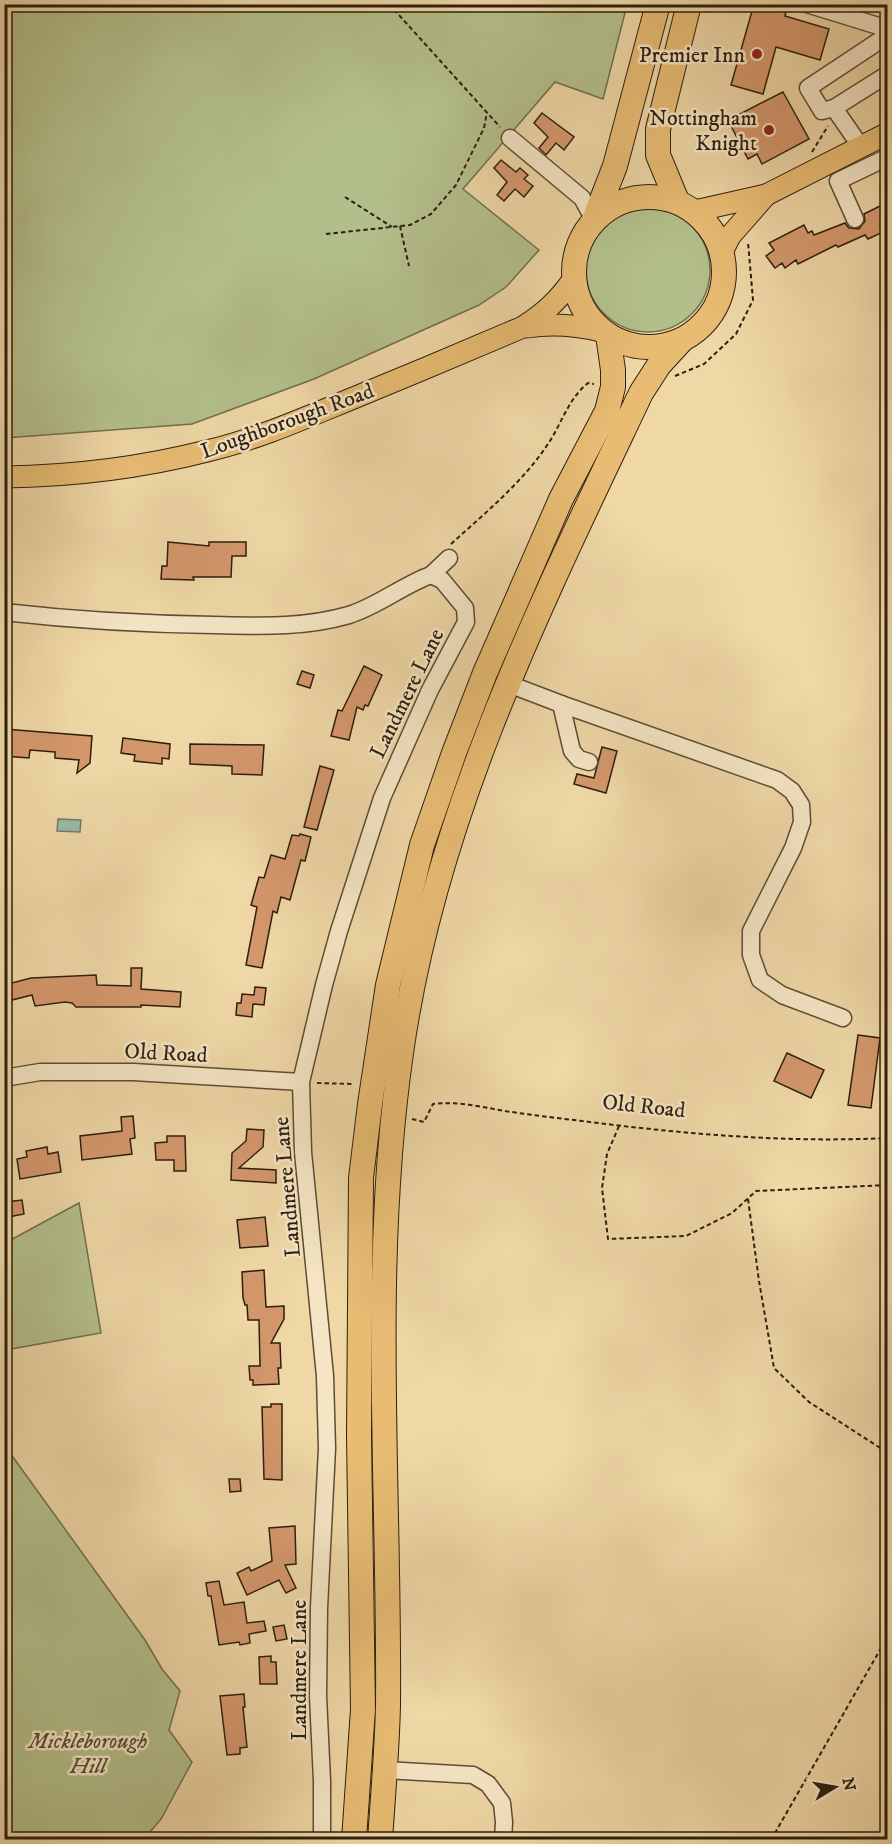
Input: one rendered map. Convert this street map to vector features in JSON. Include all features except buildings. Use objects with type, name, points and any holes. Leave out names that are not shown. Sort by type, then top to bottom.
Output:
[{"type":"highway","points":[[594,220],[615,166],[658,4]]},
{"type":"highway","points":[[686,206],[658,154],[658,129],[688,4]]},
{"type":"highway","points":[[380,1839],[388,1709],[384,1272],[388,1179],[398,1077],[412,989],[446,852],[506,683],[641,393],[659,365],[682,340],[696,331],[709,318],[718,303],[723,287],[725,269],[716,236],[707,222],[686,206],[660,196],[633,198],[608,208],[594,220],[578,246],[574,262],[574,278],[583,307],[605,333],[625,344],[644,347],[663,346],[682,340]]},
{"type":"highway","points":[[354,1839],[363,1709],[359,1436],[361,1178],[371,1093],[388,985],[422,845],[454,753],[485,673],[561,500],[607,411],[613,387],[613,370],[605,333]]},
{"type":"main road","points":[[686,206],[766,195],[888,133]]},
{"type":"main road","points":[[722,252],[730,236],[766,195]]},
{"type":"main road","name":"Loughborough Road","points":[[4,477],[107,471],[160,462],[209,451],[303,419],[523,327],[544,314],[561,298],[574,278]]},
{"type":"main road","name":"Loughborough Road","points":[[523,327],[576,325],[605,333]]},
{"type":"street","points":[[807,4],[888,29]]},
{"type":"street","points":[[888,35],[808,88],[822,111],[836,109],[888,74]]},
{"type":"street","points":[[836,109],[861,147]]},
{"type":"street","points":[[510,138],[582,198],[594,220]]},
{"type":"street","points":[[855,219],[838,181],[888,157]]},
{"type":"street","points":[[4,612],[84,620],[152,623],[300,625],[351,614],[431,575],[449,558]]},
{"type":"street","name":"Landmere Lane","points":[[322,1839],[318,1696],[319,1608],[327,1459],[326,1396],[303,1152],[301,1082],[339,931],[382,798],[430,690],[466,622],[465,608],[442,580],[431,575]]},
{"type":"street","points":[[506,683],[777,780],[792,791],[801,805],[802,822],[793,848],[751,931],[751,955],[760,980],[782,995],[843,1018]]},
{"type":"street","points":[[561,704],[572,751],[579,759],[589,762]]},
{"type":"street","name":"Old Road","points":[[4,1078],[40,1072],[133,1072],[301,1082]]},
{"type":"street","points":[[385,1770],[473,1775],[488,1785],[502,1803],[503,1839]]},
{"type":"path","points":[[389,4],[510,138]]},
{"type":"path","points":[[795,180],[836,109]]},
{"type":"path","points":[[326,234],[400,226],[420,221],[431,214],[456,185],[484,128],[487,112]]},
{"type":"path","points":[[345,197],[392,227]]},
{"type":"path","points":[[400,226],[409,266]]},
{"type":"path","points":[[301,1082],[354,1084]]},
{"type":"path","name":"Old Road","points":[[409,1118],[424,1122],[433,1104],[448,1102],[619,1126],[751,1137],[856,1140],[888,1138]]},
{"type":"path","points":[[619,1126],[607,1154],[602,1188],[608,1239],[686,1236],[732,1212],[756,1191],[888,1185]]},
{"type":"path","points":[[747,1199],[774,1368],[809,1402],[888,1453]]},
{"type":"path","points":[[771,1839],[888,1636]]},
{"type":"green space","points":[[5,5],[627,5],[603,99],[555,82],[463,189],[539,250],[506,287],[479,305],[314,379],[192,424],[5,438]]},
{"type":"green space","points":[[648,208],[672,213],[692,226],[705,246],[710,270],[705,294],[692,314],[672,327],[648,332],[624,327],[604,314],[591,294],[586,270],[591,246],[604,226],[624,213]]},
{"type":"green space","points":[[79,1203],[101,1333],[5,1350],[5,1243]]},
{"type":"green space","name":"Mickleborough Hill","points":[[5,1446],[145,1640],[162,1669],[180,1691],[169,1730],[192,1762],[161,1819],[144,1839],[5,1839]]},
{"type":"shaded area","points":[[58,819],[81,820],[80,832],[57,831]]},
{"type":"place","name":"Premier Inn","points":[[757,54]]},
{"type":"place","name":"Nottingham Knight","points":[[769,130]]}]
